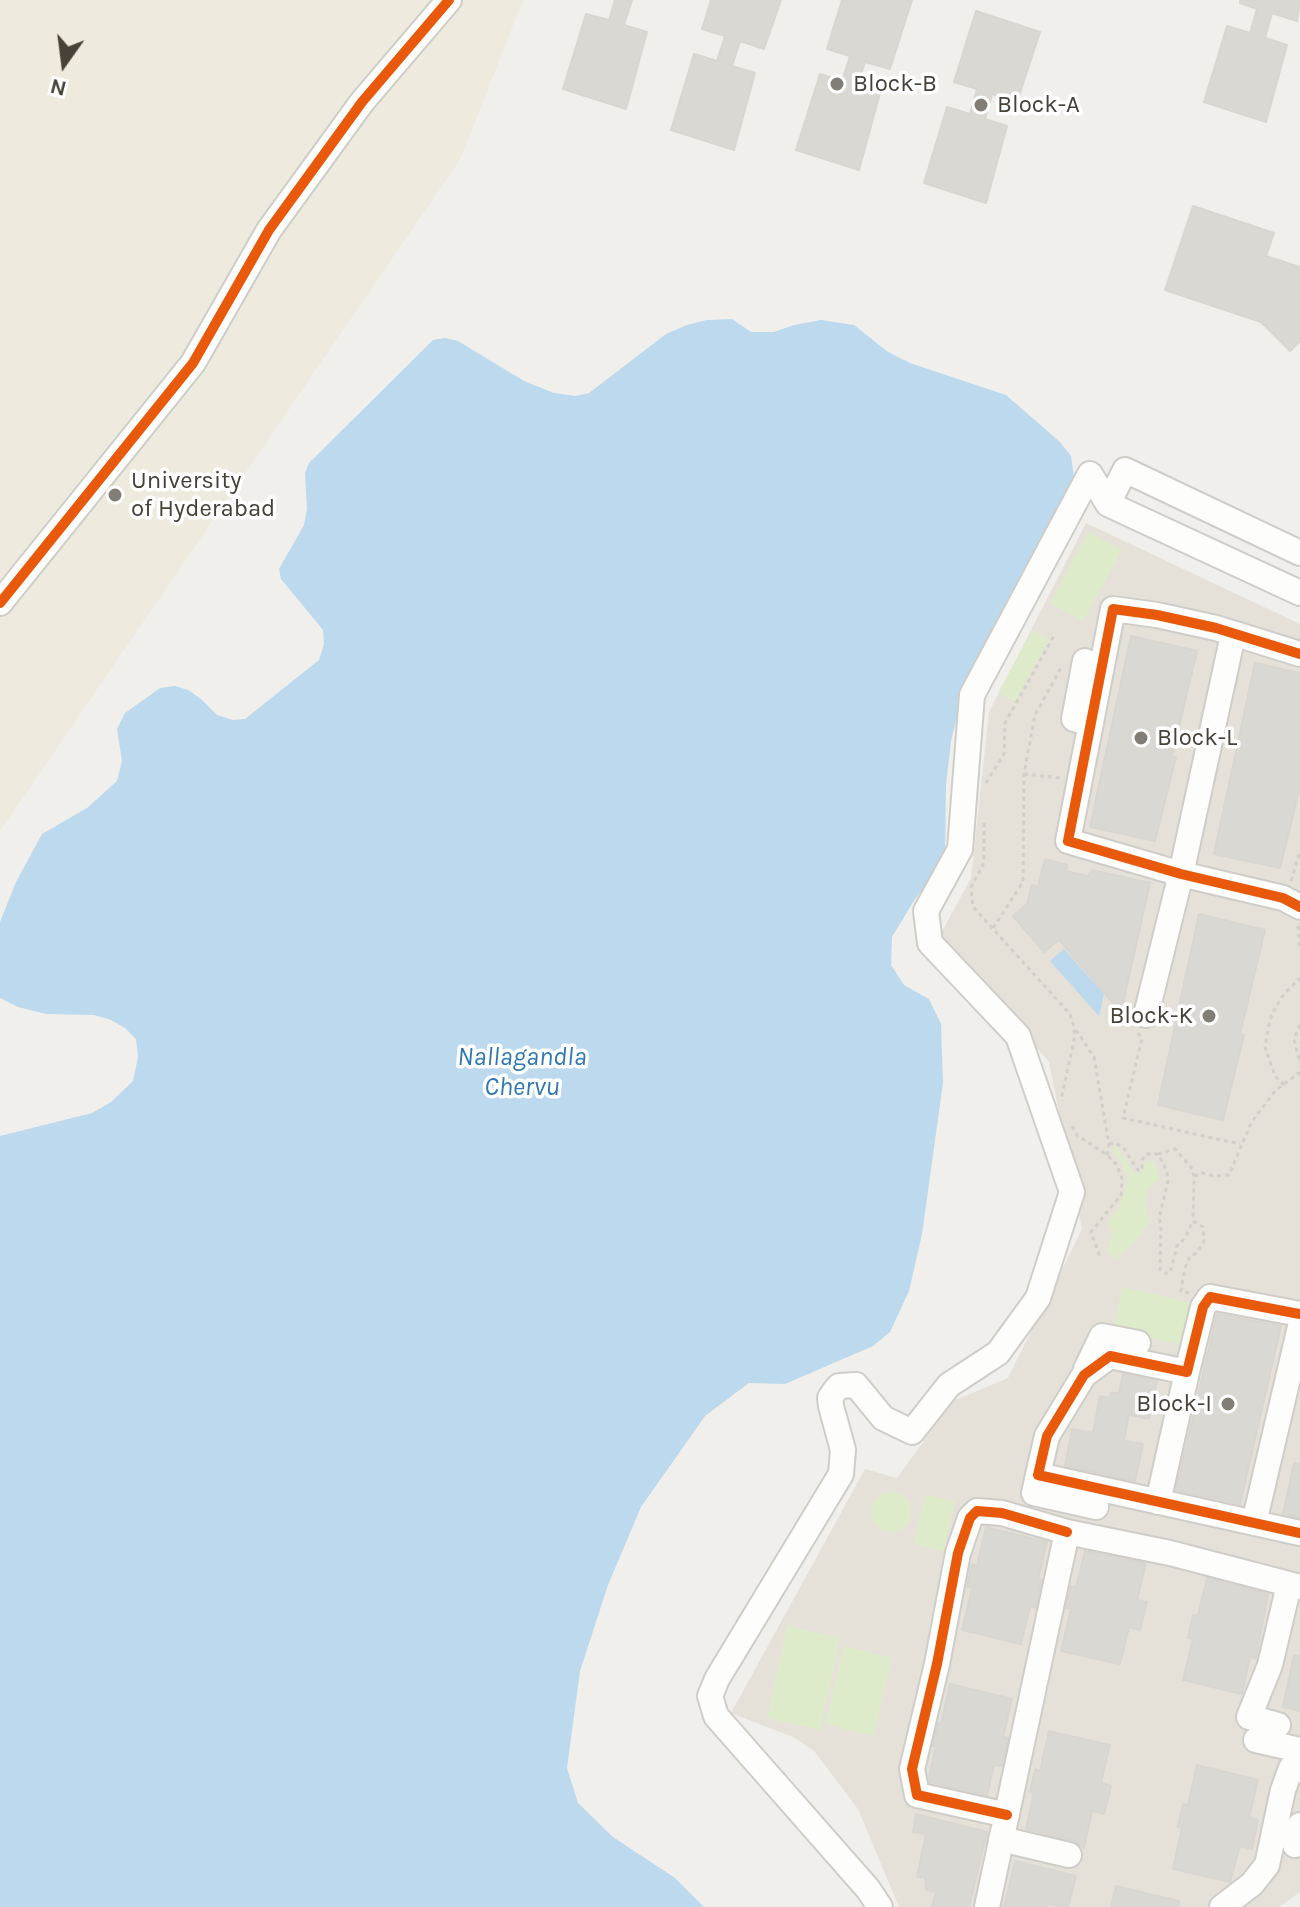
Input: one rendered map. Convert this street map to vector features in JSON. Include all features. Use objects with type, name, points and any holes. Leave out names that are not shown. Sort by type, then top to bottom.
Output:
[{"type":"street","points":[[0,603],[193,363],[269,230],[362,102],[449,0]]},
{"type":"street","points":[[1108,504],[1125,470],[1300,553]]},
{"type":"street","points":[[880,1907],[868,1889],[716,1716],[710,1696],[717,1679],[841,1474],[843,1450],[830,1398],[834,1392],[839,1386],[856,1385],[883,1418],[912,1432],[949,1385],[998,1353],[1038,1298],[1072,1192],[1018,1036],[930,943],[926,911],[960,849],[972,695],[1090,474],[1108,504],[1300,593]]},
{"type":"street","points":[[1292,902],[1068,841],[1113,609],[1157,615],[1300,654]]},
{"type":"street","points":[[1144,1026],[1233,635]]},
{"type":"street","points":[[1075,662],[1074,719],[1091,723]]},
{"type":"street","points":[[1158,1502],[1203,1307],[1210,1297],[1300,1314]]},
{"type":"street","points":[[1254,1523],[1300,1327]]},
{"type":"street","points":[[1096,1507],[1034,1493],[1047,1436],[1084,1375],[1102,1336],[1138,1343]]},
{"type":"street","points":[[1084,1375],[1110,1356],[1187,1372]]},
{"type":"street","points":[[1038,1475],[1300,1533]]},
{"type":"street","points":[[1069,1855],[917,1795],[912,1769],[937,1664],[958,1553],[970,1518],[977,1511],[1002,1513],[1067,1532],[1170,1553],[1295,1586],[1270,1665],[1249,1717],[1278,1725]]},
{"type":"street","points":[[987,1907],[1067,1532]]},
{"type":"street","points":[[1256,1740],[1300,1750]]},
{"type":"street","points":[[1222,1907],[1252,1884],[1267,1865],[1283,1790],[1291,1768],[1300,1770]]},
{"type":"path","points":[[984,785],[1004,754],[1005,723],[1055,634]]},
{"type":"path","points":[[993,928],[1023,882],[1024,774],[1035,715],[1075,662]]},
{"type":"path","points":[[1024,774],[1080,780]]},
{"type":"path","points":[[984,813],[983,865],[971,887],[973,907],[1070,1014],[1074,1027],[1094,1057],[1109,1144],[1107,1155]]},
{"type":"path","points":[[1292,902],[1283,881],[1286,877],[1291,881],[1295,876],[1300,851]]},
{"type":"path","points":[[1284,1085],[1275,1076],[1265,1047],[1270,1019],[1277,1005],[1300,978]]},
{"type":"path","points":[[1300,1025],[1294,1039],[1300,1064]]},
{"type":"path","points":[[1144,1026],[1123,1118],[1240,1144]]},
{"type":"path","points":[[1064,1106],[1062,1095],[1074,1041],[1074,1027]]},
{"type":"path","points":[[1194,1176],[1202,1173],[1229,1175],[1251,1123],[1275,1091],[1300,1072]]},
{"type":"path","points":[[1067,1117],[1077,1135],[1117,1165],[1122,1179],[1121,1195],[1091,1232],[1100,1257]]},
{"type":"path","points":[[1109,1144],[1123,1147],[1138,1170],[1142,1170],[1142,1160],[1146,1154],[1175,1149],[1191,1167],[1194,1176],[1193,1221],[1185,1238],[1177,1246],[1170,1273],[1160,1269],[1159,1218],[1168,1181],[1158,1154]]},
{"type":"path","points":[[1193,1221],[1203,1227],[1204,1241],[1197,1253],[1190,1256],[1181,1291],[1210,1297]]},
{"type":"shaded area","name":"University of Hyderabad","points":[[0,0],[523,0],[461,158],[0,831]]},
{"type":"shaded area","points":[[1086,523],[1300,624],[1300,1892],[1279,1907],[899,1907],[858,1809],[814,1751],[793,1737],[731,1713],[865,1469],[897,1478],[953,1401],[1008,1378],[1082,1229],[1049,1062],[940,935],[971,878],[989,712]]},
{"type":"green space","points":[[1088,532],[1122,550],[1083,621],[1050,604]]},
{"type":"green space","points":[[1032,630],[1049,639],[1015,702],[998,693]]},
{"type":"green space","points":[[1116,1145],[1135,1174],[1142,1172],[1145,1162],[1154,1160],[1160,1180],[1151,1185],[1144,1198],[1149,1221],[1141,1235],[1117,1259],[1107,1251],[1113,1233],[1108,1222],[1120,1205],[1128,1180],[1122,1164],[1111,1149]]},
{"type":"green space","points":[[1122,1287],[1192,1303],[1182,1345],[1113,1330]]},
{"type":"green space","points":[[891,1492],[905,1498],[911,1512],[905,1526],[891,1532],[877,1526],[871,1512],[877,1498]]},
{"type":"green space","points":[[925,1494],[955,1501],[944,1551],[914,1544]]},
{"type":"green space","points":[[787,1626],[840,1638],[820,1730],[767,1718]]},
{"type":"green space","points":[[844,1646],[892,1658],[873,1736],[825,1724]]},
{"type":"water","name":"Nallagandla Chervu","points":[[732,319],[751,332],[774,332],[821,320],[854,325],[888,352],[910,363],[1006,395],[1060,442],[1071,456],[1075,484],[964,690],[951,741],[946,785],[945,861],[915,899],[892,937],[891,965],[904,985],[929,999],[941,1024],[943,1083],[922,1234],[909,1291],[890,1332],[873,1346],[785,1384],[749,1383],[705,1416],[641,1507],[608,1585],[580,1671],[567,1768],[578,1803],[613,1837],[675,1878],[704,1907],[0,1907],[0,1136],[92,1113],[111,1102],[133,1081],[138,1057],[136,1039],[111,1020],[94,1015],[46,1014],[18,1007],[0,998],[0,922],[16,882],[42,834],[87,808],[117,781],[122,761],[117,729],[125,713],[160,688],[175,686],[188,690],[217,715],[233,720],[245,719],[319,660],[324,644],[323,630],[281,579],[279,569],[304,525],[307,509],[305,473],[309,463],[433,340],[445,338],[458,341],[524,381],[554,393],[575,396],[589,393],[666,334],[707,320]]},
{"type":"water","points":[[1064,949],[1104,994],[1099,1016],[1050,961]]},
{"type":"building","points":[[615,0],[632,0],[624,25],[647,32],[626,109],[563,89],[586,14],[609,20]]},
{"type":"building","points":[[711,0],[781,0],[764,49],[740,41],[732,66],[755,73],[734,150],[671,130],[694,54],[717,61],[725,36],[702,29]]},
{"type":"building","name":"Block-B","points":[[842,0],[912,0],[890,69],[865,62],[857,86],[880,93],[859,170],[796,150],[820,74],[842,81],[850,56],[827,49]]},
{"type":"building","points":[[1240,0],[1300,0],[1297,21],[1272,13],[1265,38],[1287,45],[1266,122],[1204,102],[1227,26],[1250,33],[1257,9],[1240,3]]},
{"type":"building","name":"Block-A","points":[[976,11],[1040,32],[1017,102],[992,94],[985,119],[1007,126],[986,203],[924,183],[947,107],[970,114],[977,89],[954,82]]},
{"type":"building","points":[[1193,206],[1274,233],[1266,256],[1300,267],[1300,341],[1290,351],[1261,322],[1165,290]]},
{"type":"building","name":"Block-L","points":[[1131,636],[1197,651],[1155,841],[1090,827]]},
{"type":"building","points":[[1255,663],[1300,673],[1300,787],[1280,868],[1214,854]]},
{"type":"building","points":[[1045,859],[1067,865],[1066,871],[1088,876],[1092,870],[1150,883],[1121,1012],[1059,940],[1044,952],[1013,916],[1027,904],[1032,885],[1038,887]]},
{"type":"building","name":"Block-K","points":[[1199,914],[1265,930],[1223,1120],[1158,1105]]},
{"type":"building","name":"Block-I","points":[[1217,1314],[1281,1326],[1240,1504],[1176,1490]]},
{"type":"building","points":[[1123,1374],[1157,1381],[1149,1419],[1129,1415],[1124,1441],[1143,1444],[1135,1481],[1065,1466],[1072,1429],[1093,1433],[1100,1396],[1110,1398],[1111,1393],[1119,1393]]},
{"type":"building","points":[[1294,1463],[1300,1464],[1300,1518],[1283,1514]]},
{"type":"building","points":[[986,1527],[1047,1542],[1035,1608],[1030,1606],[1021,1644],[962,1630],[972,1588],[967,1587],[972,1564],[977,1566]]},
{"type":"building","points":[[1085,1551],[1146,1563],[1137,1600],[1147,1602],[1140,1630],[1129,1627],[1120,1664],[1061,1651],[1071,1609],[1066,1608],[1071,1586],[1076,1587]]},
{"type":"building","points":[[1207,1578],[1268,1594],[1256,1658],[1250,1657],[1242,1694],[1183,1680],[1193,1639],[1188,1638],[1193,1615],[1198,1616]]},
{"type":"building","points":[[1294,1655],[1300,1656],[1300,1711],[1283,1707]]},
{"type":"building","points":[[950,1684],[1012,1699],[1003,1737],[1008,1738],[1002,1766],[994,1765],[987,1795],[930,1782],[936,1746],[933,1746]]},
{"type":"building","points":[[1049,1731],[1110,1745],[1101,1783],[1111,1786],[1104,1814],[1092,1811],[1084,1848],[1072,1840],[1026,1829],[1034,1793],[1030,1792],[1035,1769],[1040,1771]]},
{"type":"building","points":[[1197,1765],[1258,1780],[1249,1818],[1258,1820],[1252,1849],[1240,1846],[1230,1882],[1173,1869],[1182,1828],[1178,1827],[1183,1804],[1188,1805]]},
{"type":"building","points":[[916,1814],[987,1832],[969,1907],[932,1907],[936,1892],[926,1890],[925,1877],[917,1877],[926,1834],[913,1832]]},
{"type":"building","points":[[1015,1861],[1076,1876],[1068,1907],[1048,1904],[1047,1907],[1004,1907]]},
{"type":"building","points":[[1116,1886],[1179,1901],[1179,1907],[1111,1907]]},
{"type":"cycle path","points":[[0,603],[193,363],[269,230],[362,102],[449,0]]},
{"type":"cycle path","points":[[1300,654],[1216,628],[1113,609],[1068,841],[1181,874],[1283,898],[1300,907]]},
{"type":"cycle path","points":[[1300,1314],[1210,1297],[1203,1307],[1187,1372],[1110,1356],[1084,1375],[1047,1436],[1038,1475],[1300,1533]]},
{"type":"cycle path","points":[[1007,1815],[917,1795],[912,1769],[937,1664],[958,1553],[970,1518],[977,1511],[1002,1513],[1067,1532]]},
{"type":"place","name":"Block-B","points":[[837,84]]},
{"type":"place","name":"Block-A","points":[[981,105]]},
{"type":"place","name":"University of Hyderabad","points":[[115,495]]},
{"type":"place","name":"Block-L","points":[[1141,738]]},
{"type":"place","name":"Block-K","points":[[1209,1016]]},
{"type":"place","name":"Block-I","points":[[1228,1404]]}]
